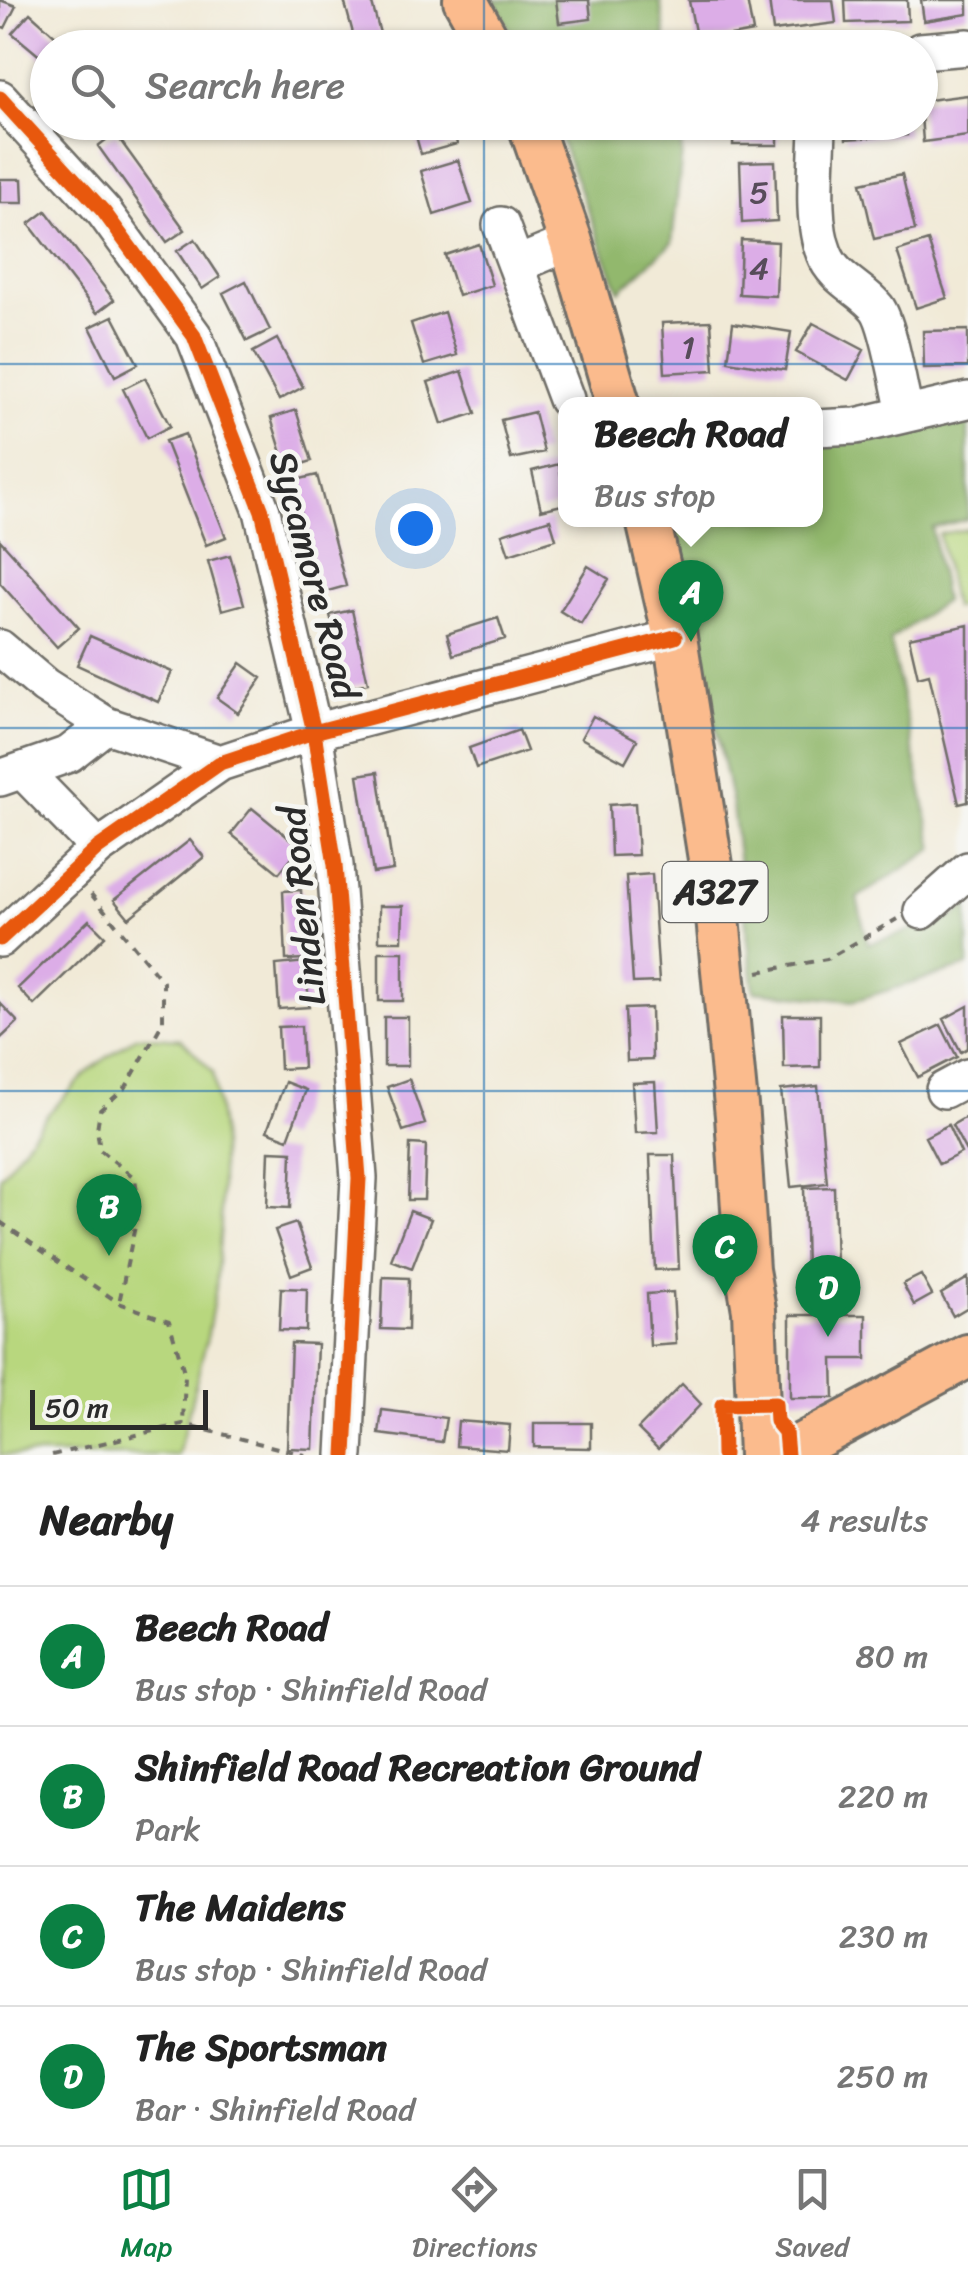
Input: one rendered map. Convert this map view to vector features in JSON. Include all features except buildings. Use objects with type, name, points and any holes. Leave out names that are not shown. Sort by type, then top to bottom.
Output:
[{"type":"main road","points":[[465,0],[482,30]]},
{"type":"main road","points":[[535,140],[571,242],[616,397]]},
{"type":"main road","name":"A327","points":[[650,527],[675,637],[716,897],[747,1270],[754,1310],[760,1455]]},
{"type":"main road","name":"A327","points":[[740,1455],[739,1315],[747,1270]]},
{"type":"main road","points":[[783,1455],[968,1356]]},
{"type":"street","points":[[938,50],[968,48]]},
{"type":"street","name":"Sycamore Road","points":[[0,98],[30,131]]},
{"type":"street","name":"Sycamore Road","points":[[38,140],[104,212],[194,336],[262,512],[314,732]]},
{"type":"street","points":[[818,140],[818,220],[824,254],[843,282],[877,309],[888,337],[905,412]]},
{"type":"street","points":[[501,225],[565,397]]},
{"type":"street","points":[[516,265],[571,242]]},
{"type":"street","points":[[823,428],[856,426],[968,400]]},
{"type":"street","points":[[0,939],[85,859],[220,763],[314,732],[675,637]]},
{"type":"street","points":[[0,648],[45,686],[106,725],[220,763]]},
{"type":"street","points":[[85,859],[12,775],[68,754],[106,725]]},
{"type":"street","name":"Linden Road","points":[[314,732],[336,866],[360,1178],[345,1455]]},
{"type":"street","points":[[922,911],[968,870]]},
{"type":"path","points":[[85,859],[162,982],[163,1022],[126,1087],[100,1110],[97,1129],[100,1150],[135,1178],[139,1207],[119,1303]]},
{"type":"path","points":[[723,974],[827,959],[905,914],[922,911]]},
{"type":"path","points":[[0,1222],[119,1303],[169,1321],[185,1375],[183,1424]]},
{"type":"path","points":[[52,1455],[183,1424],[305,1455]]},
{"type":"green space","points":[[494,0],[660,0],[664,30],[510,30]]},
{"type":"green space","points":[[561,140],[680,140],[672,243],[619,291]]},
{"type":"green space","points":[[968,412],[968,519],[932,528],[944,601],[890,640],[934,849],[857,898],[868,944],[954,917],[968,905],[968,966],[853,1001],[754,991],[732,805],[673,527],[823,527],[824,445]]},
{"type":"green space","points":[[968,529],[968,605],[953,608],[939,534]]},
{"type":"green space","points":[[137,1036],[181,1039],[213,1072],[221,1130],[216,1287],[178,1455],[0,1455],[0,1177],[47,1115],[91,1069]]},
{"type":"cycle path","points":[[0,98],[30,131]]},
{"type":"cycle path","points":[[38,140],[104,212],[194,336],[262,511],[314,732],[335,865],[359,1178],[345,1455]]},
{"type":"cycle path","points":[[0,939],[98,848],[220,763],[314,732],[675,637]]},
{"type":"cycle path","points":[[723,1455],[722,1405],[775,1404],[776,1421],[785,1432],[787,1455]]},
{"type":"place","name":"Beech Road","points":[[691,642]]},
{"type":"place","name":"Shinfield Road Recreation Ground","points":[[109,1256]]},
{"type":"place","name":"The Maidens","points":[[725,1296]]},
{"type":"place","name":"The Sportsman","points":[[828,1337]]}]
